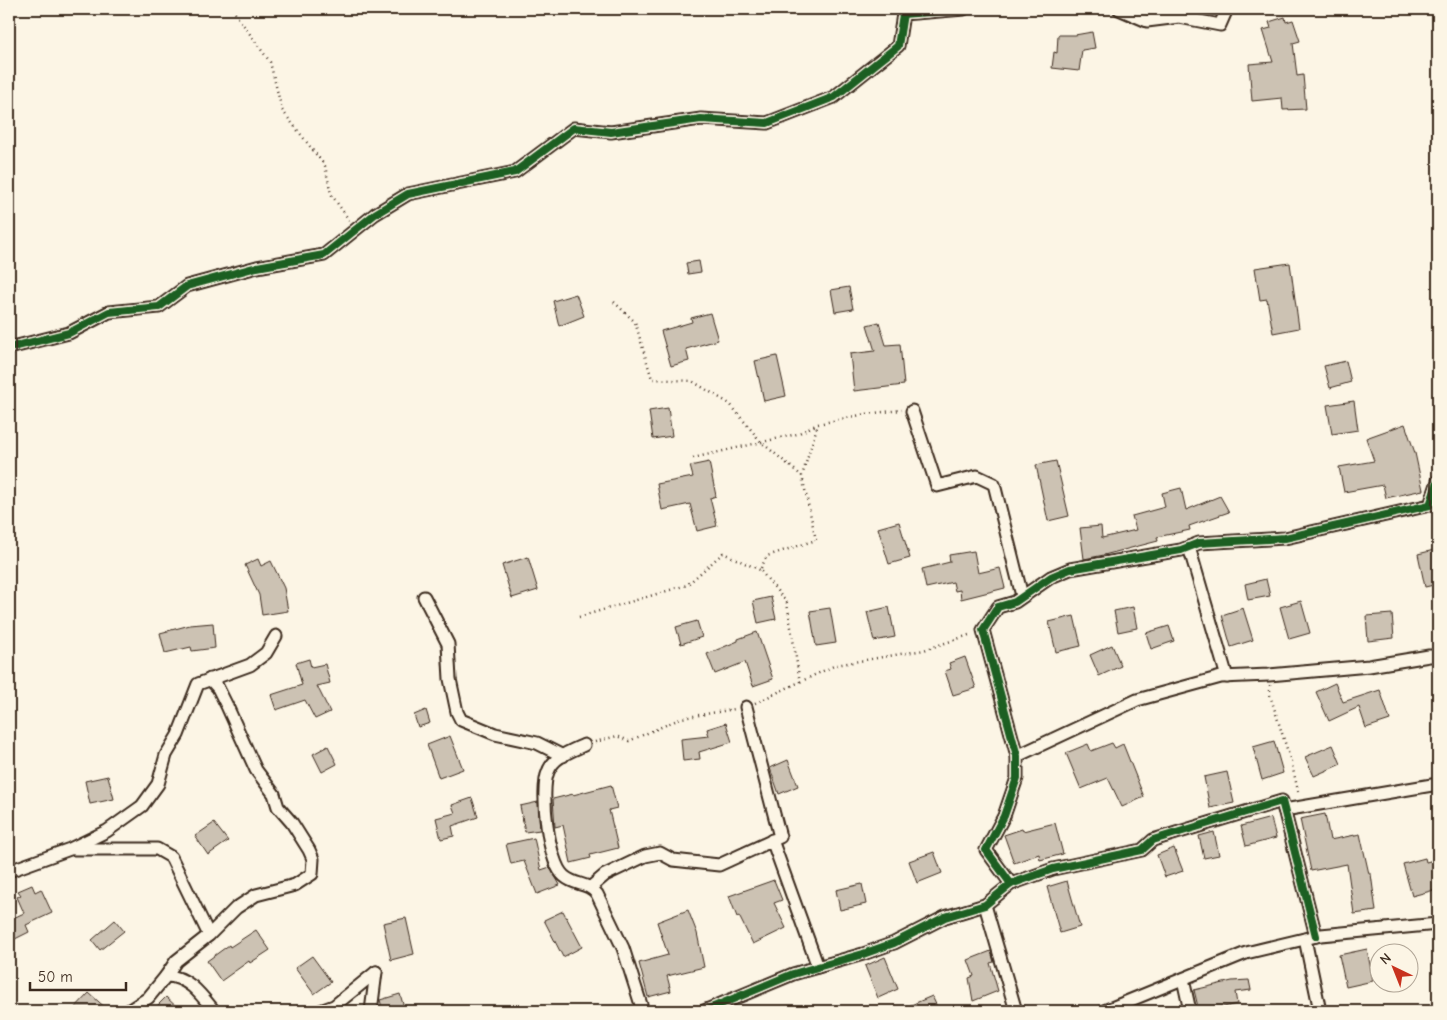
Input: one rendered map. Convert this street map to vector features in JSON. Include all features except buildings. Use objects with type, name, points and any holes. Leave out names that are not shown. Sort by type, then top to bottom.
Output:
[{"type":"street","points":[[9,348],[69,333],[109,312],[159,306],[186,286],[257,267],[324,255],[375,214],[408,194],[514,172],[574,128],[611,132],[700,119],[767,123],[834,97],[898,46],[903,14],[964,9]]},
{"type":"street","points":[[1119,9],[1147,21],[1179,16],[1220,25],[1227,9]]},
{"type":"street","points":[[912,410],[937,486],[977,476],[994,484],[1022,596]]},
{"type":"street","points":[[1011,884],[986,850],[1004,816],[1017,778],[1017,756],[983,630],[998,607],[1015,602],[1051,577],[1070,569],[1181,550],[1199,543],[1285,538],[1430,505],[1438,481]]},
{"type":"street","points":[[1190,547],[1227,677]]},
{"type":"street","points":[[424,597],[448,644],[450,679],[461,720],[496,734],[537,742],[562,756]]},
{"type":"street","points":[[9,871],[70,849],[107,831],[142,806],[158,784],[166,755],[178,735],[198,684],[250,665],[266,653],[276,636]]},
{"type":"street","points":[[1017,756],[1137,700],[1221,677],[1270,675],[1369,666],[1438,656]]},
{"type":"street","points":[[128,1011],[148,998],[176,961],[209,935],[236,908],[256,895],[295,885],[312,874],[314,859],[292,823],[278,807],[274,794],[256,770],[218,688],[210,679]]},
{"type":"street","points":[[591,887],[605,874],[646,856],[660,853],[673,860],[719,865],[780,837],[746,707]]},
{"type":"street","points":[[584,745],[562,756],[554,762],[548,772],[545,796],[549,840],[553,858],[562,876],[591,887],[597,894],[623,948],[642,1011]]},
{"type":"street","points":[[1284,810],[1438,784]]},
{"type":"street","points":[[704,1011],[793,974],[894,943],[945,917],[985,905],[1011,884],[1053,869],[1142,850],[1153,840],[1282,801],[1310,938],[1320,1011]]},
{"type":"street","points":[[772,840],[818,967]]},
{"type":"street","points":[[70,849],[157,849],[171,857],[209,935]]},
{"type":"street","points":[[985,905],[1016,1011]]},
{"type":"street","points":[[1104,1011],[1246,952],[1310,938],[1438,924]]},
{"type":"street","points":[[320,1011],[334,1006],[376,972],[371,1011]]},
{"type":"street","points":[[166,976],[176,976],[196,989],[214,1011]]},
{"type":"street","points":[[1183,979],[1190,1011]]},
{"type":"path","points":[[232,9],[270,62],[282,110],[324,166],[331,194],[356,229]]},
{"type":"path","points":[[614,302],[635,322],[652,379],[692,381],[730,404],[761,442],[802,476]]},
{"type":"path","points":[[693,458],[797,434],[818,424],[865,414],[912,410]]},
{"type":"path","points":[[760,570],[768,556],[816,540],[802,476],[818,424]]},
{"type":"path","points":[[579,617],[687,585],[723,553],[760,570],[787,603],[800,682]]},
{"type":"path","points":[[584,745],[617,736],[629,740],[682,718],[746,707],[836,666],[924,650],[983,630]]},
{"type":"path","points":[[1270,675],[1270,695],[1292,764],[1302,807]]},
{"type":"cycle path","points":[[9,348],[69,333],[109,312],[159,307],[187,286],[257,267],[324,255],[375,214],[408,194],[515,172],[574,128],[611,132],[701,119],[767,123],[834,97],[898,46],[903,14],[964,9]]},
{"type":"cycle path","points":[[1011,884],[986,850],[1004,816],[1017,778],[1017,756],[983,630],[998,607],[1015,602],[1051,577],[1070,569],[1181,550],[1199,543],[1285,538],[1430,505],[1438,481]]},
{"type":"cycle path","points":[[704,1011],[793,974],[894,943],[945,917],[985,905],[1011,884],[1053,869],[1142,850],[1153,840],[1282,801],[1316,936]]}]
